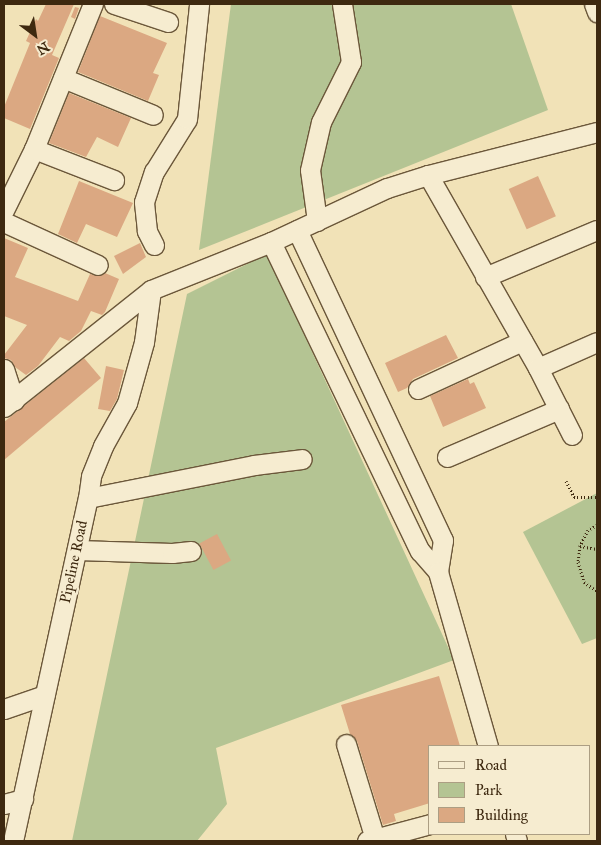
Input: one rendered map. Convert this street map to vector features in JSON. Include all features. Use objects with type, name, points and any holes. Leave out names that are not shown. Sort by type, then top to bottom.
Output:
[{"type":"street","points":[[4,210],[34,149],[93,4]]},
{"type":"street","points":[[114,4],[168,22]]},
{"type":"street","points":[[154,245],[147,231],[144,202],[154,172],[186,118],[199,4]]},
{"type":"street","points":[[317,221],[310,170],[321,122],[352,62],[342,4]]},
{"type":"street","points":[[594,4],[597,12]]},
{"type":"street","points":[[63,78],[154,115]]},
{"type":"street","points":[[9,403],[151,290],[271,242],[387,188],[428,175],[597,132]]},
{"type":"street","points":[[34,149],[114,180]]},
{"type":"street","points":[[428,175],[484,277],[538,368],[572,435]]},
{"type":"street","points":[[4,222],[98,264]]},
{"type":"street","points":[[297,230],[443,540],[438,572]]},
{"type":"street","points":[[484,277],[597,230]]},
{"type":"street","points":[[271,242],[420,551],[438,572],[488,745]]},
{"type":"street","name":"Pipeline Road","points":[[13,841],[94,466],[127,403],[144,342],[151,290]]},
{"type":"street","points":[[418,389],[522,341]]},
{"type":"street","points":[[538,368],[597,342]]},
{"type":"street","points":[[4,369],[9,403]]},
{"type":"street","points":[[447,457],[559,409]]},
{"type":"street","points":[[88,498],[254,465],[302,459]]},
{"type":"street","points":[[77,550],[172,553],[191,551]]},
{"type":"street","points":[[4,709],[45,695]]},
{"type":"street","points":[[346,744],[371,840],[428,825]]},
{"type":"street","points":[[4,804],[23,799]]},
{"type":"path","points":[[566,482],[574,497],[597,497]]},
{"type":"path","points":[[597,525],[588,530],[580,546],[578,562],[584,582],[597,591]]},
{"type":"path","points":[[580,546],[597,549]]},
{"type":"green space","points":[[231,4],[511,4],[548,110],[199,250]]},
{"type":"green space","points":[[267,254],[454,660],[216,748],[227,804],[197,841],[72,841],[187,294]]},
{"type":"green space","points":[[597,493],[597,638],[582,644],[523,532]]},
{"type":"building","points":[[46,4],[74,4],[52,55],[59,58],[30,129],[4,118],[4,107],[30,43],[26,41],[36,19],[38,21]]},
{"type":"building","points":[[75,7],[79,8],[75,19],[71,17]]},
{"type":"building","points":[[100,16],[167,43],[153,73],[159,75],[148,101],[78,72]]},
{"type":"building","points":[[69,93],[131,118],[118,147],[97,137],[86,157],[49,143]]},
{"type":"building","points":[[538,176],[556,216],[527,229],[509,189]]},
{"type":"building","points":[[79,181],[133,203],[117,237],[86,224],[77,243],[58,234]]},
{"type":"building","points":[[4,238],[28,248],[15,277],[78,301],[90,274],[99,276],[105,273],[119,279],[105,312],[102,315],[91,311],[81,331],[69,341],[60,337],[38,366],[26,375],[15,367],[11,360],[4,358],[4,355],[27,325],[4,316]]},
{"type":"building","points":[[140,243],[146,257],[123,274],[114,256]]},
{"type":"building","points":[[446,335],[458,358],[413,379],[407,388],[398,392],[385,363]]},
{"type":"building","points":[[84,358],[101,378],[4,460],[4,422]]},
{"type":"building","points":[[106,366],[124,370],[117,399],[110,411],[98,409]]},
{"type":"building","points":[[468,379],[470,384],[474,382],[486,408],[443,427],[430,396]]},
{"type":"building","points":[[217,534],[231,560],[213,570],[199,543]]},
{"type":"building","points":[[439,676],[460,745],[428,745],[428,804],[394,814],[396,821],[383,825],[357,741],[350,734],[341,705]]}]
